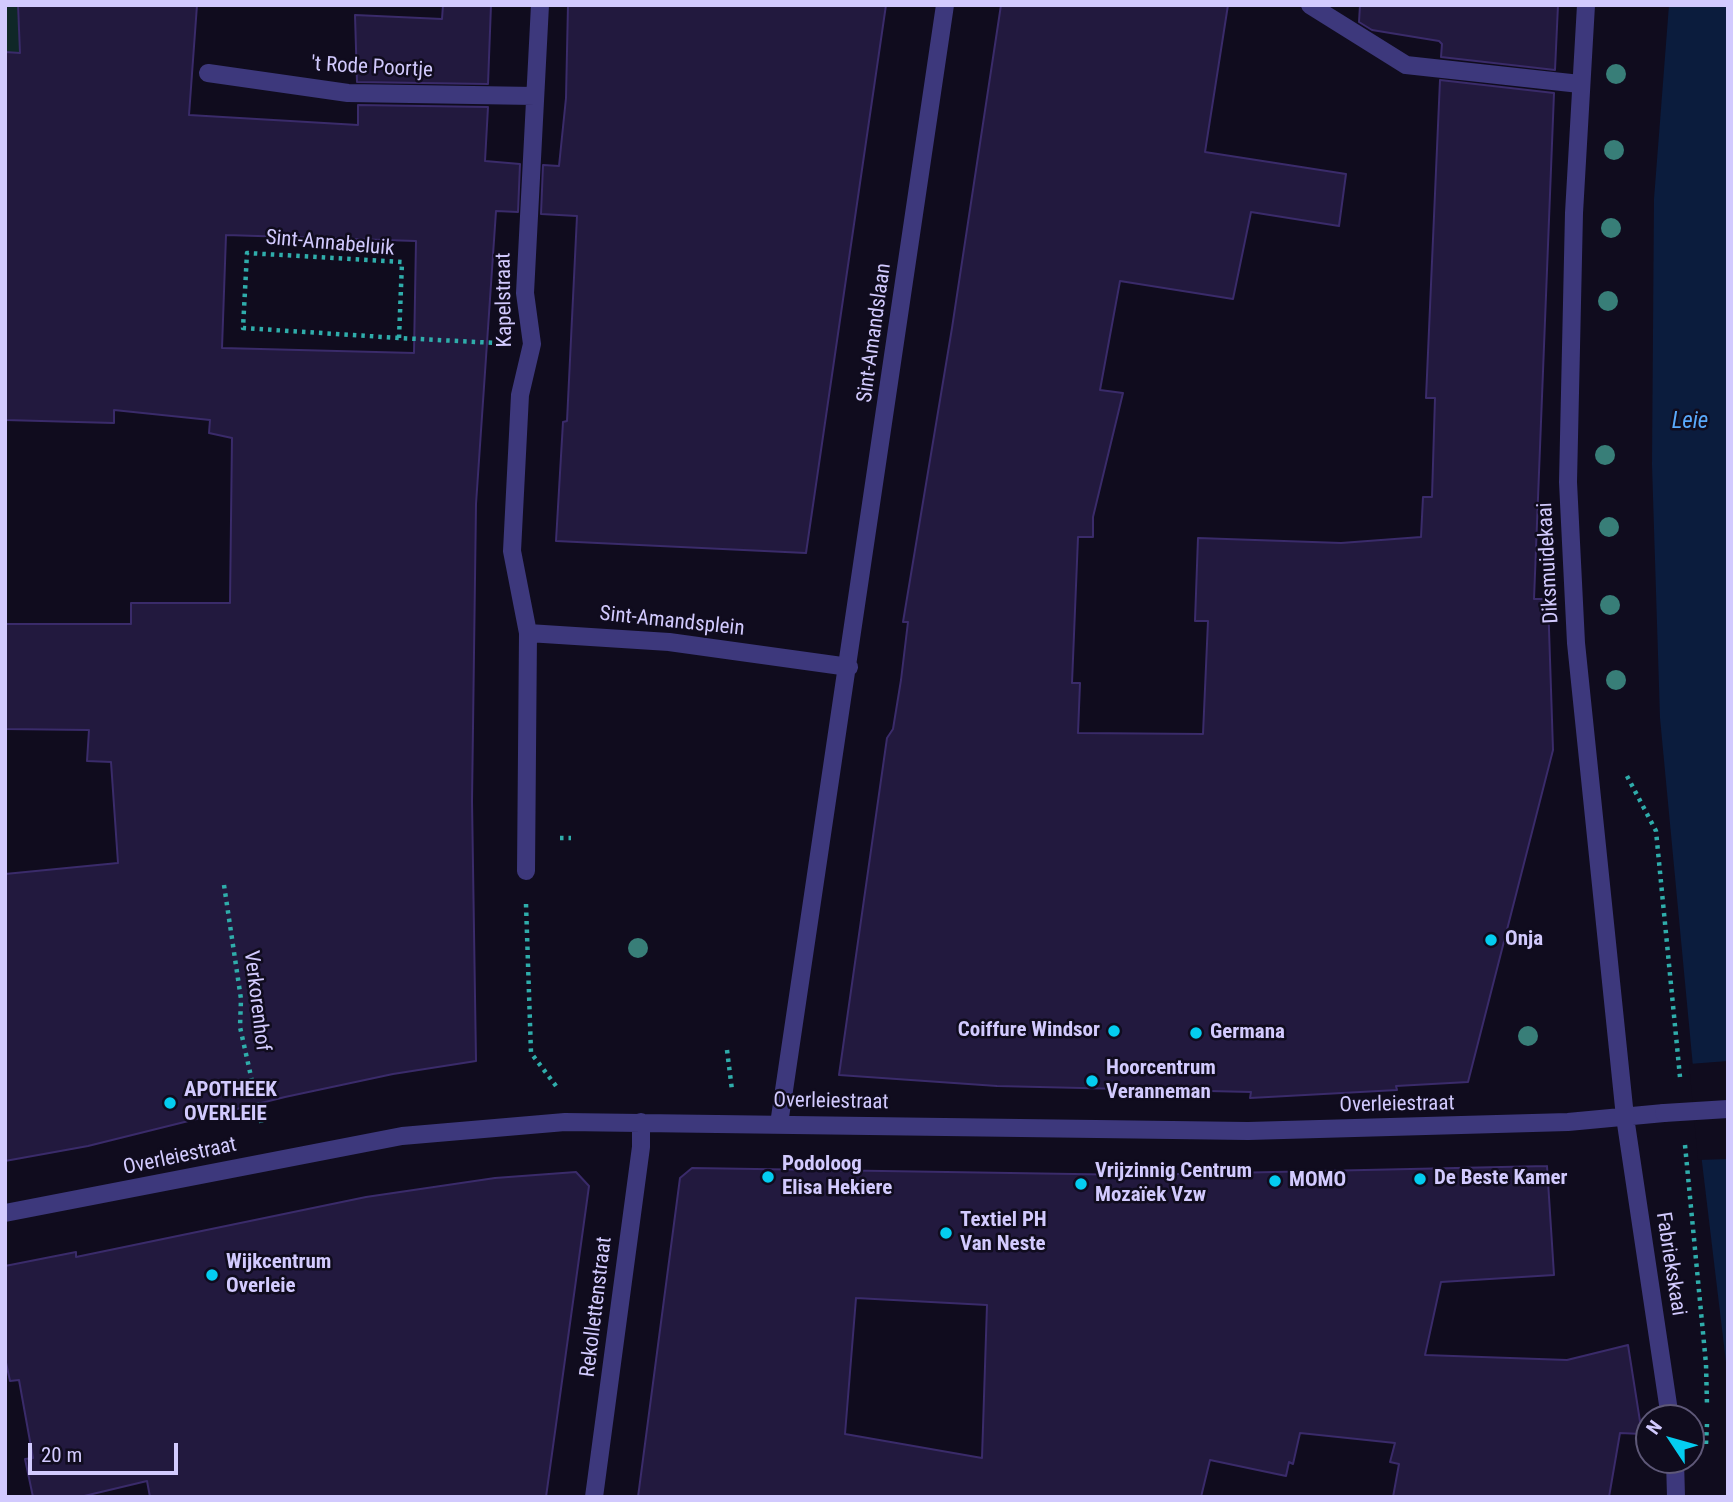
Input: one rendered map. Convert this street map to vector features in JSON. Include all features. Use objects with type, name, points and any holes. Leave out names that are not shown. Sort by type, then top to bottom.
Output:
[{"type":"street","name":"Kapelstraat","points":[[528,633],[512,551],[520,395],[532,344],[525,293],[540,5]]},
{"type":"street","name":"Sint-Amandslaan","points":[[849,667],[945,5]]},
{"type":"street","points":[[1311,5],[1406,65],[1580,83]]},
{"type":"street","name":"Diksmuidekaai","points":[[1586,5],[1574,213],[1569,496],[1576,643],[1625,1117]]},
{"type":"street","name":"'t Rode Poortje","points":[[208,73],[348,93],[535,96]]},
{"type":"street","name":"Sint-Amandsplein","points":[[528,633],[668,642],[849,667]]},
{"type":"street","points":[[526,871],[528,633]]},
{"type":"street","points":[[779,1124],[849,667]]},
{"type":"street","name":"Overleiestraat","points":[[5,1213],[164,1185],[270,1161],[402,1136],[565,1122],[1248,1130],[1470,1126],[1728,1109]]},
{"type":"street","name":"Fabriekskaai","points":[[1625,1117],[1668,1404]]},
{"type":"street","name":"Rekollettenstraat","points":[[594,1497],[641,1147],[641,1122]]},
{"type":"street","points":[[1675,1474],[1676,1497]]},
{"type":"path","name":"Sint-Annabeluik","points":[[399,338],[402,262],[247,253],[243,328],[399,338],[532,344]]},
{"type":"path","points":[[526,871],[530,1053],[565,1097],[565,1122]]},
{"type":"path","name":"Verkorenhof","points":[[224,885],[241,999],[240,1027],[270,1161]]},
{"type":"green space","points":[[5,5],[17,5],[20,53],[5,52]]},
{"type":"water","name":"Leie","points":[[1669,5],[1728,5],[1728,1379],[1702,1162],[1660,718],[1652,465],[1654,199]]},
{"type":"pier","points":[[1728,1061],[1728,1159],[1698,1160],[1689,1064]]},
{"type":"building","points":[[18,5],[197,5],[189,115],[358,125],[358,105],[488,107],[485,161],[520,164],[518,212],[496,211],[476,504],[472,801],[476,1061],[393,1074],[285,1097],[88,1146],[5,1161],[5,874],[118,863],[111,762],[87,761],[89,730],[5,729],[5,624],[131,624],[131,603],[230,603],[232,438],[209,433],[210,420],[114,410],[114,423],[5,420],[5,52],[20,53]],"holes":[[[226,235],[416,241],[414,353],[222,348]]]},
{"type":"building","points":[[443,5],[491,5],[488,84],[357,82],[355,15],[442,19]]},
{"type":"building","points":[[568,5],[886,5],[806,553],[556,541],[563,422],[567,421],[577,216],[541,214],[543,165],[559,166],[566,98]]},
{"type":"building","points":[[1001,5],[1228,5],[1205,152],[1346,174],[1339,226],[1251,212],[1233,299],[1120,281],[1100,390],[1123,393],[1093,517],[1093,537],[1078,537],[1072,683],[1080,683],[1078,733],[1203,734],[1208,621],[1195,621],[1198,538],[1341,543],[1421,537],[1423,497],[1432,497],[1435,398],[1426,398],[1440,80],[1554,93],[1534,599],[1548,599],[1553,750],[1468,1082],[1396,1086],[1397,1090],[1250,1098],[1251,1092],[997,1086],[839,1075],[887,738],[893,729],[901,680],[908,622],[903,622],[952,328]]},
{"type":"building","points":[[1360,5],[1558,5],[1555,70],[1441,57],[1442,44],[1439,41],[1372,30],[1359,22]]},
{"type":"building","points":[[1547,1166],[1554,1275],[1441,1282],[1425,1355],[1567,1360],[1628,1345],[1637,1404],[1635,1404],[1635,1434],[1620,1433],[1609,1497],[1393,1497],[1399,1464],[1390,1462],[1395,1443],[1300,1433],[1293,1464],[1289,1462],[1286,1476],[1210,1460],[1201,1497],[638,1497],[680,1178],[692,1168],[1137,1175]],"holes":[[[856,1298],[987,1305],[982,1458],[845,1434]]]},
{"type":"building","points":[[576,1172],[589,1186],[546,1497],[150,1497],[147,1481],[80,1497],[33,1497],[25,1459],[33,1458],[19,1380],[10,1381],[5,1358],[5,1266],[76,1252],[76,1257],[366,1197],[495,1178]]},
{"type":"place","name":"Onja","points":[[1491,940]]},
{"type":"place","name":"Coiffure Windsor","points":[[1114,1031]]},
{"type":"place","name":"Germana","points":[[1196,1033]]},
{"type":"place","name":"Hoorcentrum Veranneman","points":[[1092,1081]]},
{"type":"place","name":"APOTHEEK OVERLEIE","points":[[170,1103]]},
{"type":"place","name":"Podoloog Elisa Hekiere","points":[[768,1177]]},
{"type":"place","name":"De Beste Kamer","points":[[1420,1179]]},
{"type":"place","name":"MOMO","points":[[1275,1181]]},
{"type":"place","name":"Vrijzinnig Centrum Mozaïek Vzw","points":[[1081,1184]]},
{"type":"place","name":"Textiel PH Van Neste","points":[[946,1233]]},
{"type":"place","name":"Wijkcentrum Overleie","points":[[212,1275]]}]
